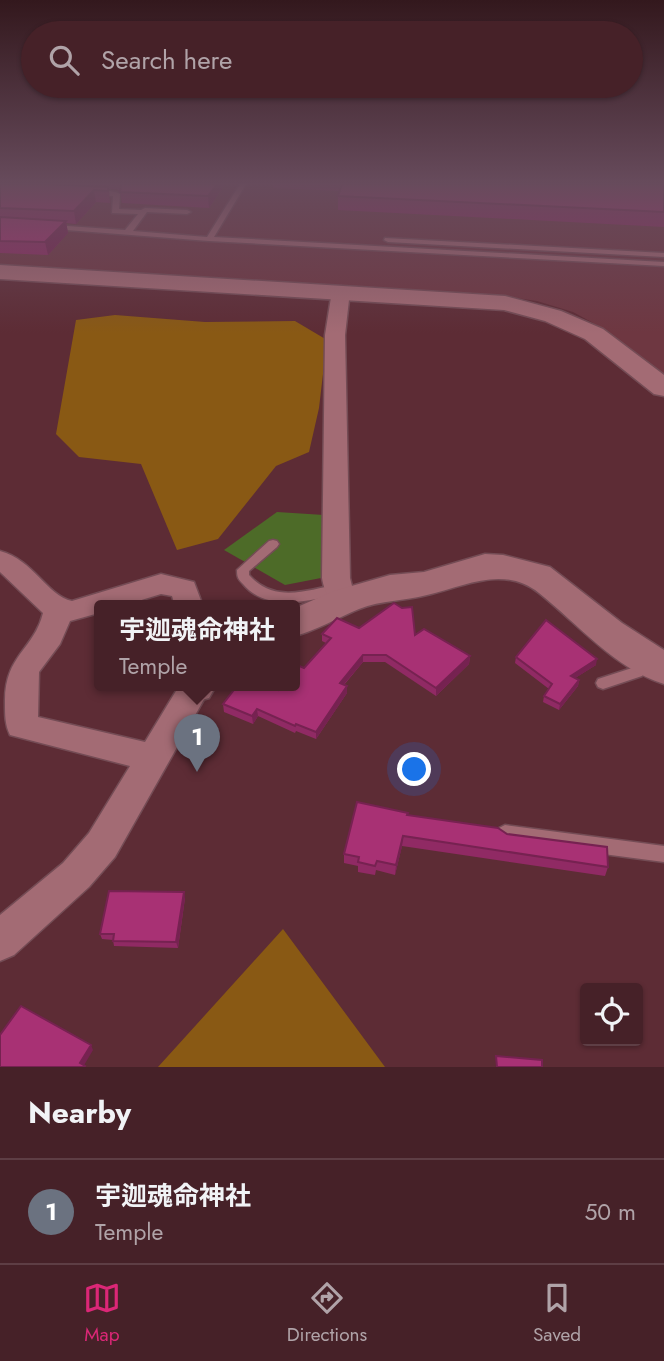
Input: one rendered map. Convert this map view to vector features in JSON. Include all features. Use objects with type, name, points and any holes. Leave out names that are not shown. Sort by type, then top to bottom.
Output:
[{"type":"street","points":[[0,272],[489,300],[540,312],[594,334],[664,388]]},
{"type":"street","points":[[341,291],[335,335],[343,594]]},
{"type":"street","points":[[0,560],[19,572],[50,606],[58,610],[72,611],[94,604]]},
{"type":"street","points":[[300,620],[343,594],[424,584],[485,566],[522,570],[551,584],[609,634],[657,663]]},
{"type":"street","points":[[108,600],[161,584],[184,589],[187,600]]},
{"type":"street","points":[[58,610],[55,631],[26,666],[21,679],[22,726],[152,758]]},
{"type":"street","points":[[0,941],[76,875],[102,845],[193,691]]},
{"type":"lane","points":[[149,234],[664,264]]},
{"type":"lane","points":[[209,239],[212,234]]},
{"type":"lane","points":[[317,236],[664,255]]},
{"type":"lane","points":[[273,544],[243,570],[243,576],[254,589],[274,597],[343,594]]},
{"type":"lane","points":[[603,683],[657,663]]},
{"type":"lane","points":[[505,833],[664,854]]},
{"type":"shaded area","points":[[0,234],[664,234],[664,375],[604,329],[573,312],[537,301],[497,295],[0,266]]},
{"type":"shaded area","points":[[115,315],[205,322],[295,321],[327,340],[319,408],[309,452],[276,466],[218,539],[177,550],[141,464],[79,457],[56,434],[76,320]]},
{"type":"shaded area","points":[[277,512],[324,515],[321,578],[285,585],[224,550]]},
{"type":"shaded area","points":[[283,929],[385,1067],[158,1067]]},
{"type":"building","points":[[0,234],[53,234],[45,242],[0,241]]},
{"type":"building","points":[[394,603],[402,608],[412,607],[415,635],[424,629],[470,656],[436,688],[386,655],[363,655],[340,683],[347,686],[316,732],[257,709],[252,716],[223,704],[233,691],[300,691],[300,666],[304,668],[331,638],[322,634],[337,618],[359,628]]},
{"type":"building","points":[[546,620],[597,659],[571,676],[579,680],[560,704],[544,696],[552,684],[516,657]]},
{"type":"building","points":[[357,802],[408,813],[407,815],[498,828],[507,834],[607,847],[608,867],[403,836],[396,865],[377,861],[375,866],[358,862],[359,857],[344,854]]},
{"type":"building","points":[[109,891],[184,892],[176,942],[113,941],[114,934],[100,934]]},
{"type":"building","points":[[21,1006],[91,1045],[80,1063],[85,1066],[0,1067],[0,1035]]},
{"type":"building","points":[[496,1056],[542,1060],[542,1067],[497,1067]]},
{"type":"place","name":"宇迦魂命神社","points":[[197,772]]}]
